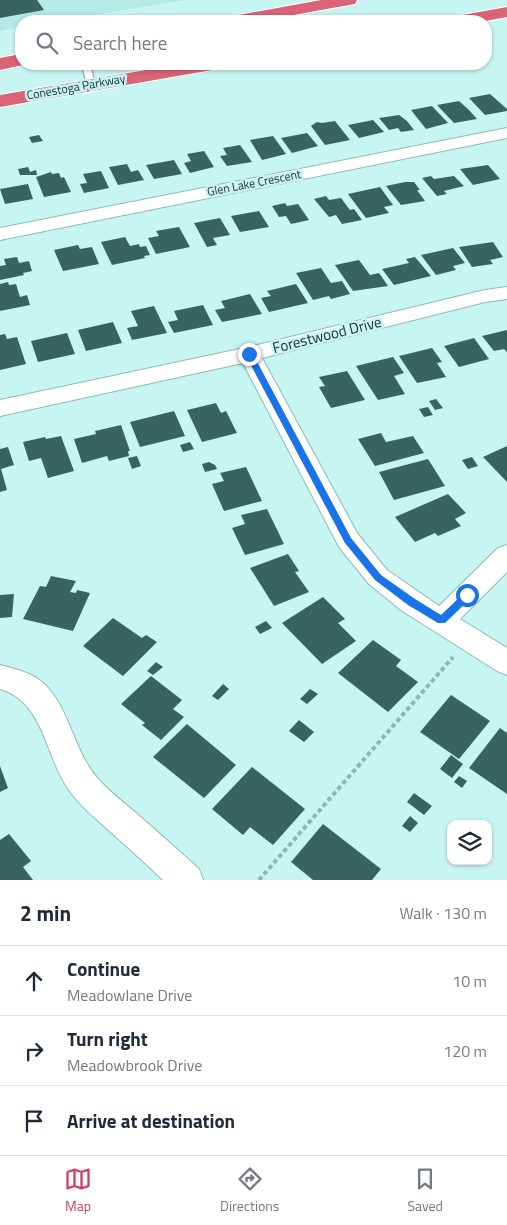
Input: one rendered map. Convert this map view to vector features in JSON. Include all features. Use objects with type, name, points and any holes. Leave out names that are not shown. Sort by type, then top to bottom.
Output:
[{"type":"highway","points":[[266,15],[350,0]]},
{"type":"highway","points":[[490,15],[507,12]]},
{"type":"highway","points":[[0,64],[15,61]]},
{"type":"highway","name":"Conestoga Parkway","points":[[0,101],[177,70]]},
{"type":"street","name":"Glen Lake Crescent","points":[[0,234],[507,133]]},
{"type":"street","name":"Forestwood Drive","points":[[0,408],[249,354],[485,296],[507,293]]},
{"type":"street","points":[[249,354],[348,540],[378,577],[411,602],[507,663]]},
{"type":"street","points":[[442,620],[507,555]]},
{"type":"street","points":[[0,677],[15,679],[36,693],[51,716],[61,748],[77,776],[105,806],[187,880]]},
{"type":"lane","points":[[87,70],[91,85]]},
{"type":"path","points":[[259,880],[459,651]]},
{"type":"shaded area","points":[[0,0],[185,0],[94,15],[15,15],[15,28],[0,31]]},
{"type":"building","points":[[0,0],[37,0],[44,10],[15,15],[0,18]]},
{"type":"building","points":[[490,94],[507,111],[485,115],[469,98]]},
{"type":"building","points":[[459,101],[477,119],[454,123],[437,105]]},
{"type":"building","points":[[432,106],[448,123],[426,129],[411,110]]},
{"type":"building","points":[[399,115],[414,130],[401,132],[398,128],[389,130],[379,118]]},
{"type":"building","points":[[373,120],[384,132],[359,138],[348,125]]},
{"type":"building","points":[[335,121],[350,140],[325,145],[311,126],[317,122]]},
{"type":"building","points":[[307,133],[318,146],[292,153],[281,138]]},
{"type":"building","points":[[39,135],[43,141],[32,143],[29,137]]},
{"type":"building","points":[[273,136],[286,154],[262,160],[250,140]]},
{"type":"building","points":[[240,145],[252,162],[227,166],[220,156],[227,155],[223,148]]},
{"type":"building","points":[[204,151],[214,167],[190,173],[184,163],[191,161],[187,154]]},
{"type":"building","points":[[174,160],[182,174],[154,179],[146,165]]},
{"type":"building","points":[[127,164],[131,172],[138,170],[144,180],[118,185],[109,167]]},
{"type":"building","points":[[488,165],[500,179],[473,185],[460,169]]},
{"type":"building","points":[[28,167],[30,172],[36,170],[37,175],[20,175],[18,169]]},
{"type":"building","points":[[101,171],[109,188],[84,193],[80,184],[87,183],[83,174]]},
{"type":"building","points":[[51,172],[52,174],[59,173],[61,178],[64,177],[71,192],[44,197],[36,177]]},
{"type":"building","points":[[431,176],[434,179],[454,176],[464,186],[444,191],[447,194],[437,196],[422,178]]},
{"type":"building","points":[[414,182],[425,201],[401,205],[386,186]]},
{"type":"building","points":[[28,184],[33,199],[5,204],[0,189]]},
{"type":"building","points":[[380,187],[393,205],[384,207],[389,213],[366,218],[348,194]]},
{"type":"building","points":[[326,196],[329,200],[341,198],[350,210],[354,209],[362,220],[342,224],[336,215],[329,217],[314,199]]},
{"type":"building","points":[[285,203],[287,206],[298,204],[309,220],[291,224],[286,216],[279,217],[272,206]]},
{"type":"building","points":[[259,211],[269,227],[240,232],[231,216]]},
{"type":"building","points":[[220,218],[230,235],[213,238],[217,245],[207,247],[194,223]]},
{"type":"building","points":[[179,227],[190,247],[156,254],[148,238],[159,236],[156,231]]},
{"type":"building","points":[[125,237],[130,246],[139,244],[140,247],[146,246],[150,255],[144,256],[145,258],[112,265],[101,242]]},
{"type":"building","points":[[493,242],[503,257],[490,260],[493,264],[472,267],[459,247]]},
{"type":"building","points":[[78,245],[80,249],[92,247],[99,264],[63,271],[54,250]]},
{"type":"building","points":[[453,248],[465,263],[453,266],[456,270],[436,275],[421,255]]},
{"type":"building","points":[[17,257],[19,263],[29,261],[32,271],[23,273],[24,275],[0,280],[0,266],[6,265],[4,259]]},
{"type":"building","points":[[415,257],[431,276],[394,285],[382,269],[409,263],[406,259]]},
{"type":"building","points":[[359,260],[370,275],[379,273],[388,286],[353,291],[335,265]]},
{"type":"building","points":[[321,268],[331,283],[342,281],[350,294],[331,299],[329,296],[313,300],[296,273]]},
{"type":"building","points":[[8,282],[9,285],[16,284],[20,297],[27,295],[30,305],[0,311],[0,284]]},
{"type":"building","points":[[296,284],[308,303],[269,312],[261,298],[271,296],[267,291]]},
{"type":"building","points":[[250,294],[262,314],[222,322],[215,310],[225,308],[221,301]]},
{"type":"building","points":[[203,305],[213,325],[174,333],[168,322],[178,320],[174,311]]},
{"type":"building","points":[[154,306],[167,333],[132,340],[127,328],[138,326],[131,311]]},
{"type":"building","points":[[113,322],[122,343],[86,351],[78,330]]},
{"type":"building","points":[[507,330],[507,352],[504,349],[494,351],[482,336]]},
{"type":"building","points":[[67,333],[75,354],[38,362],[31,341]]},
{"type":"building","points":[[5,334],[7,339],[17,337],[26,364],[0,370],[0,335]]},
{"type":"building","points":[[474,338],[489,359],[459,367],[444,346]]},
{"type":"building","points":[[432,348],[442,362],[437,363],[446,377],[417,383],[399,356]]},
{"type":"building","points":[[393,357],[404,373],[394,376],[405,394],[378,400],[356,366]]},
{"type":"building","points":[[347,371],[365,400],[331,408],[319,387],[325,386],[319,377]]},
{"type":"building","points":[[436,399],[443,408],[435,410],[429,401]]},
{"type":"building","points":[[216,403],[221,413],[226,411],[237,433],[202,442],[187,410]]},
{"type":"building","points":[[428,407],[433,415],[424,417],[419,409]]},
{"type":"building","points":[[174,411],[185,436],[140,447],[130,422]]},
{"type":"building","points":[[121,425],[130,451],[128,451],[129,456],[109,461],[107,456],[82,463],[74,439],[96,434],[95,431]]},
{"type":"building","points":[[381,433],[386,442],[413,436],[424,453],[375,466],[358,439]]},
{"type":"building","points":[[61,436],[74,471],[48,478],[41,458],[29,461],[23,442],[45,437],[46,439]]},
{"type":"building","points":[[190,442],[194,449],[183,452],[180,445]]},
{"type":"building","points":[[507,446],[507,482],[483,457]]},
{"type":"building","points":[[8,447],[14,465],[1,469],[7,490],[0,492],[0,449]]},
{"type":"building","points":[[137,456],[141,466],[132,469],[128,458]]},
{"type":"building","points":[[472,457],[478,466],[468,469],[462,460]]},
{"type":"building","points":[[428,459],[445,486],[394,500],[379,472]]},
{"type":"building","points":[[209,462],[215,465],[217,469],[205,472],[202,464]]},
{"type":"building","points":[[246,467],[262,501],[224,511],[212,484],[224,481],[220,473]]},
{"type":"building","points":[[448,494],[466,513],[455,519],[461,526],[438,536],[435,533],[415,542],[395,517]]},
{"type":"building","points":[[267,509],[284,544],[245,555],[232,528],[245,524],[241,515]]},
{"type":"building","points":[[288,554],[299,571],[295,572],[309,592],[274,606],[250,568]]},
{"type":"building","points":[[51,576],[76,581],[70,592],[76,593],[77,590],[90,593],[73,631],[23,619],[40,586],[46,587]]},
{"type":"building","points":[[14,594],[12,617],[0,618],[0,595]]},
{"type":"building","points":[[323,597],[345,619],[338,623],[356,641],[322,664],[282,623]]},
{"type":"building","points":[[113,618],[142,638],[146,635],[157,642],[123,676],[83,646]]},
{"type":"building","points":[[266,621],[272,628],[260,634],[255,627]]},
{"type":"building","points":[[373,640],[401,660],[396,666],[418,682],[388,712],[338,673]]},
{"type":"building","points":[[156,662],[163,667],[153,675],[147,671]]},
{"type":"building","points":[[151,676],[182,700],[173,709],[184,717],[161,740],[142,725],[145,723],[121,704]]},
{"type":"building","points":[[223,684],[229,689],[218,700],[212,696]]},
{"type":"building","points":[[310,689],[318,694],[307,704],[300,699]]},
{"type":"building","points":[[451,695],[490,721],[459,759],[420,732]]},
{"type":"building","points":[[299,720],[314,732],[304,742],[289,731]]},
{"type":"building","points":[[187,724],[236,765],[204,798],[153,757]]},
{"type":"building","points":[[500,728],[507,733],[507,794],[469,768]]},
{"type":"building","points":[[451,755],[463,764],[452,778],[440,769]]},
{"type":"building","points":[[0,766],[8,788],[0,792]]},
{"type":"building","points":[[252,767],[305,809],[273,845],[250,827],[243,835],[212,809]]},
{"type":"building","points":[[459,776],[467,781],[462,788],[454,782]]},
{"type":"building","points":[[414,793],[432,806],[424,815],[407,802]]},
{"type":"building","points":[[410,816],[418,823],[410,832],[402,826]]},
{"type":"building","points":[[323,824],[381,869],[372,880],[313,880],[291,862]]},
{"type":"building","points":[[9,834],[31,861],[23,867],[33,880],[0,880],[0,840]]},
{"type":"route","points":[[249,354],[261,373],[348,540],[378,577],[411,602],[442,620],[467,595]]}]
